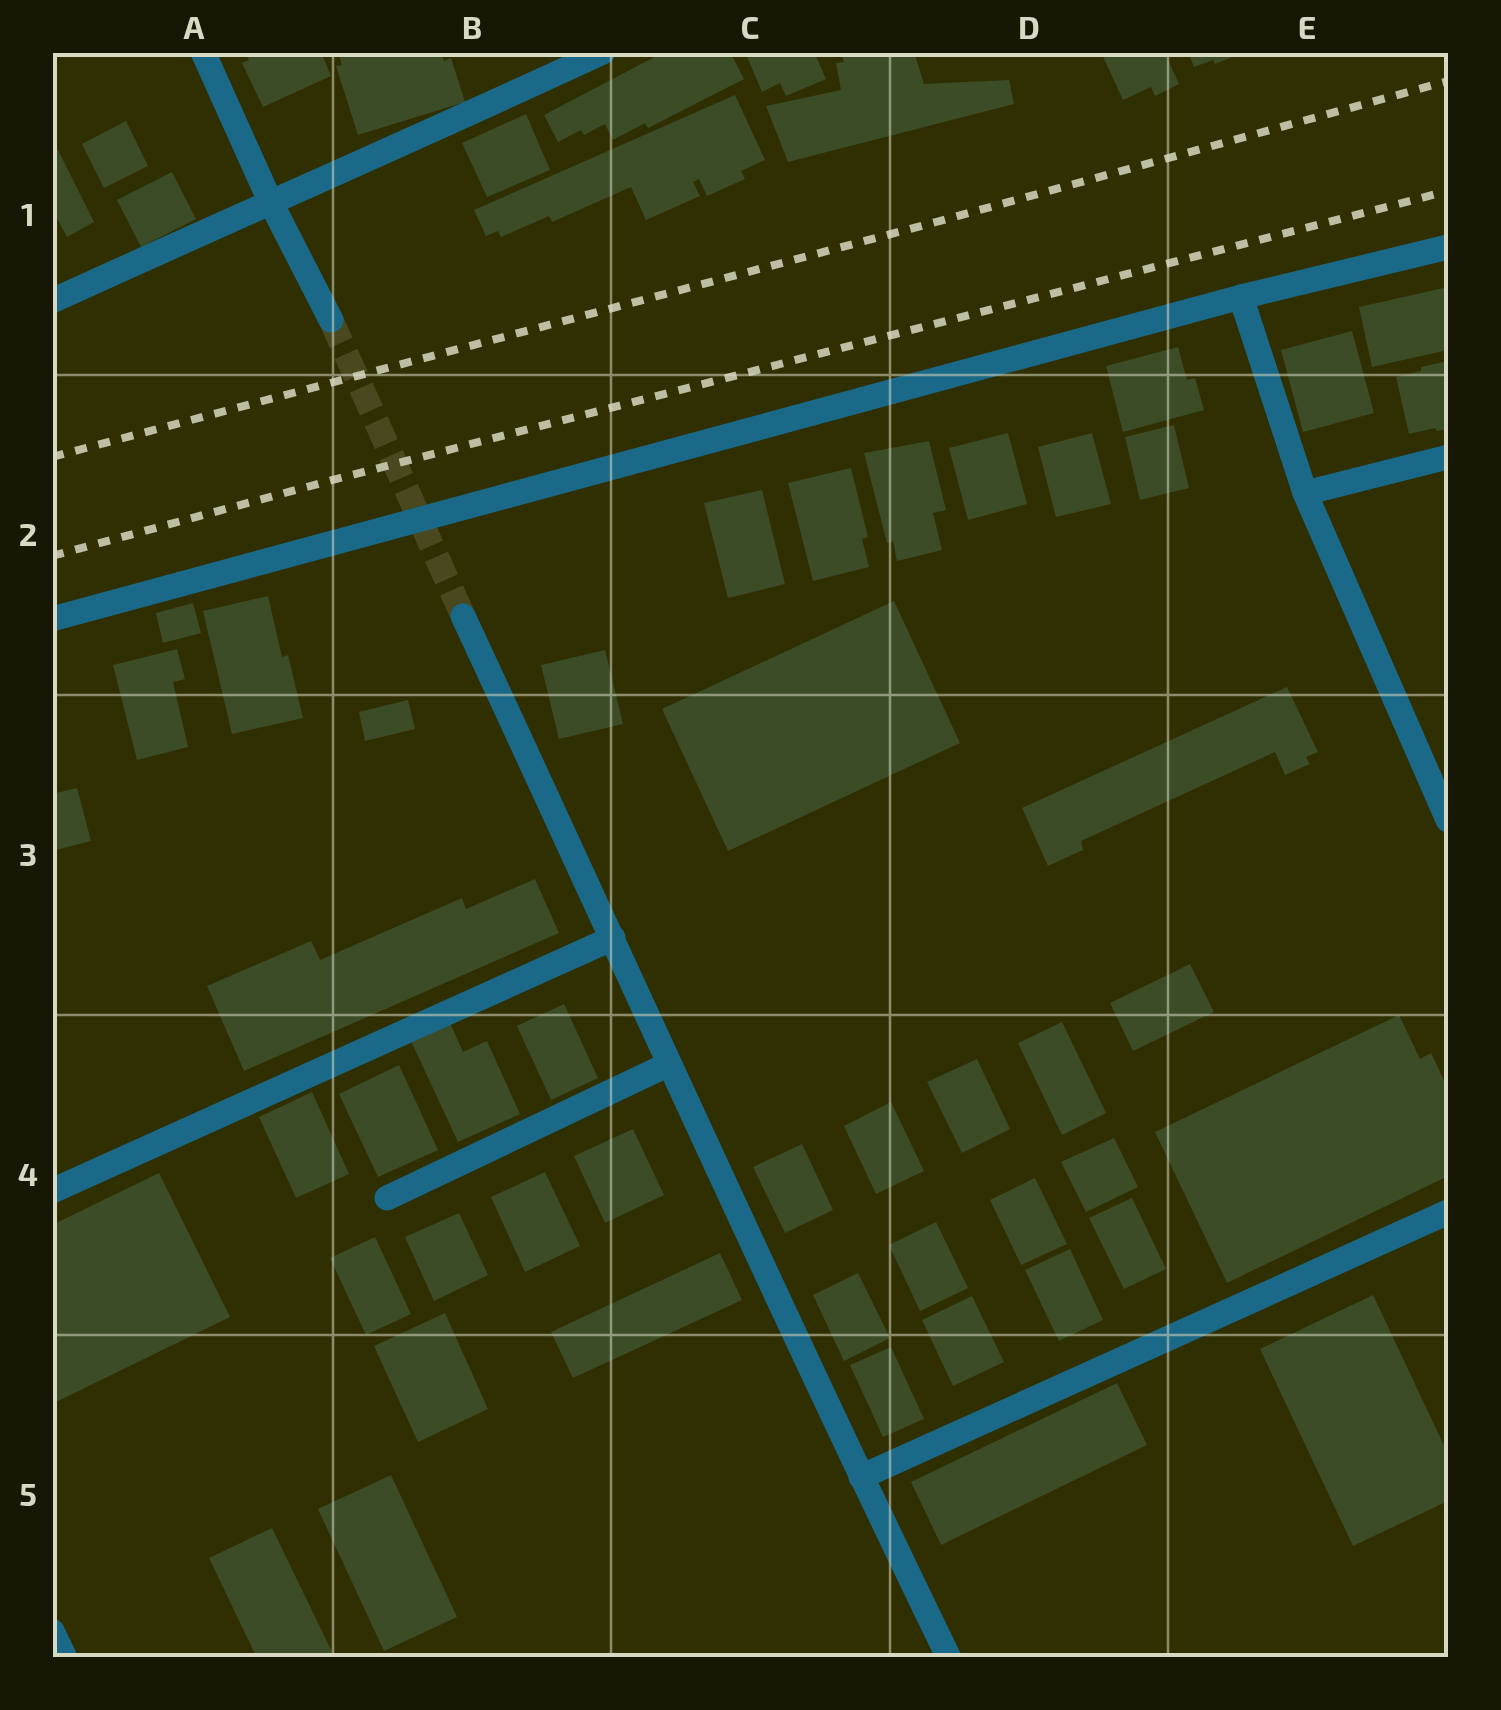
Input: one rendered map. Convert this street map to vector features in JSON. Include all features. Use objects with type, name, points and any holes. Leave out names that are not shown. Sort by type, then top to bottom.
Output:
[{"type":"street","points":[[203,52],[270,201],[331,320]]},
{"type":"street","points":[[52,301],[270,201],[350,170],[603,52]]},
{"type":"street","points":[[52,619],[1240,297],[1448,247]]},
{"type":"street","points":[[1240,297],[1305,493],[1448,820]]},
{"type":"street","points":[[1305,493],[1448,457]]},
{"type":"street","points":[[463,616],[668,1065],[950,1658]]},
{"type":"street","points":[[52,1191],[613,938]]},
{"type":"street","points":[[387,1198],[668,1065]]},
{"type":"street","points":[[861,1477],[1448,1212]]},
{"type":"street","points":[[52,1631],[64,1658]]},
{"type":"building","points":[[246,52],[321,52],[331,76],[263,107],[242,63],[249,60]]},
{"type":"building","points":[[338,52],[441,52],[444,61],[451,58],[465,102],[358,135],[336,66],[342,65]]},
{"type":"building","points":[[664,52],[730,52],[744,79],[648,128],[645,123],[613,140],[605,124],[558,142],[544,115]]},
{"type":"building","points":[[745,52],[814,52],[826,79],[786,96],[780,83],[762,92]]},
{"type":"building","points":[[840,52],[914,52],[924,84],[1009,80],[1014,104],[788,162],[766,106],[841,90],[836,63],[844,62]]},
{"type":"building","points":[[1101,52],[1164,52],[1179,84],[1155,96],[1151,87],[1123,100]]},
{"type":"building","points":[[1188,52],[1243,52],[1243,53],[1194,67]]},
{"type":"building","points":[[735,95],[765,160],[741,171],[745,179],[707,196],[699,179],[693,182],[700,196],[646,220],[631,187],[552,222],[549,216],[501,237],[498,231],[486,236],[474,210]]},
{"type":"building","points":[[526,114],[550,170],[487,197],[462,143]]},
{"type":"building","points":[[126,121],[148,166],[104,188],[82,144]]},
{"type":"building","points":[[58,150],[94,222],[67,237],[52,209],[52,153]]},
{"type":"building","points":[[172,172],[196,219],[141,247],[117,200]]},
{"type":"building","points":[[1448,287],[1448,350],[1372,367],[1359,307]]},
{"type":"building","points":[[1352,331],[1374,413],[1303,432],[1281,350]]},
{"type":"building","points":[[1178,347],[1187,380],[1195,378],[1204,410],[1123,432],[1106,366]]},
{"type":"building","points":[[1448,361],[1448,429],[1409,434],[1396,377]]},
{"type":"building","points":[[1174,425],[1189,488],[1140,500],[1125,437]]},
{"type":"building","points":[[1008,433],[1027,504],[968,520],[949,448]]},
{"type":"building","points":[[1092,433],[1111,504],[1056,517],[1038,447]]},
{"type":"building","points":[[929,441],[946,510],[933,513],[942,550],[897,561],[893,541],[887,543],[864,453]]},
{"type":"building","points":[[851,468],[868,537],[862,539],[869,567],[813,581],[788,483]]},
{"type":"building","points":[[762,490],[785,584],[728,598],[704,503]]},
{"type":"building","points":[[268,596],[282,657],[288,655],[303,718],[232,734],[203,611]]},
{"type":"building","points":[[894,601],[960,743],[728,851],[662,709]]},
{"type":"building","points":[[193,603],[201,633],[163,643],[156,613]]},
{"type":"building","points":[[177,649],[185,679],[173,682],[188,747],[137,760],[113,665]]},
{"type":"building","points":[[605,650],[623,724],[559,739],[541,665]]},
{"type":"building","points":[[1287,687],[1318,752],[1306,757],[1310,764],[1285,775],[1275,752],[1081,841],[1083,850],[1048,866],[1022,808]]},
{"type":"building","points":[[408,700],[415,729],[365,741],[359,712]]},
{"type":"building","points":[[77,788],[91,841],[52,851],[52,794]]},
{"type":"building","points":[[535,879],[559,933],[244,1071],[207,986],[311,941],[320,960],[462,898],[466,909]]},
{"type":"building","points":[[1190,964],[1214,1012],[1133,1051],[1110,1003]]},
{"type":"building","points":[[564,1004],[598,1078],[551,1100],[517,1026]]},
{"type":"building","points":[[1399,1015],[1420,1059],[1431,1053],[1448,1089],[1448,1176],[1227,1283],[1155,1132]]},
{"type":"building","points":[[1062,1022],[1106,1113],[1062,1135],[1018,1043]]},
{"type":"building","points":[[450,1023],[463,1052],[487,1041],[520,1114],[458,1142],[411,1041]]},
{"type":"building","points":[[977,1059],[1010,1129],[962,1153],[927,1082]]},
{"type":"building","points":[[399,1065],[438,1150],[378,1177],[339,1094]]},
{"type":"building","points":[[312,1092],[349,1174],[296,1198],[259,1117]]},
{"type":"building","points":[[891,1102],[924,1171],[876,1194],[844,1126]]},
{"type":"building","points":[[633,1129],[664,1195],[605,1223],[574,1156]]},
{"type":"building","points":[[1114,1138],[1138,1187],[1086,1212],[1061,1162]]},
{"type":"building","points":[[802,1144],[833,1210],[785,1233],[753,1167]]},
{"type":"building","points":[[545,1172],[580,1246],[525,1272],[491,1197]]},
{"type":"building","points":[[159,1173],[230,1317],[52,1404],[52,1225]]},
{"type":"building","points":[[1035,1178],[1067,1244],[1021,1265],[990,1200]]},
{"type":"building","points":[[1132,1198],[1166,1269],[1124,1289],[1089,1218]]},
{"type":"building","points":[[459,1213],[488,1275],[434,1301],[405,1237]]},
{"type":"building","points":[[936,1222],[968,1288],[920,1311],[889,1245]]},
{"type":"building","points":[[375,1237],[411,1314],[366,1335],[330,1258]]},
{"type":"building","points":[[1070,1249],[1103,1320],[1059,1341],[1025,1270]]},
{"type":"building","points":[[720,1253],[742,1300],[573,1378],[551,1332]]},
{"type":"building","points":[[858,1273],[890,1338],[844,1361],[813,1295]]},
{"type":"building","points":[[1373,1295],[1448,1454],[1448,1501],[1353,1546],[1260,1349]]},
{"type":"building","points":[[972,1296],[1004,1362],[953,1386],[922,1320]]},
{"type":"building","points":[[445,1313],[488,1409],[418,1442],[374,1346]]},
{"type":"building","points":[[891,1347],[924,1419],[883,1437],[850,1365]]},
{"type":"building","points":[[1117,1383],[1147,1445],[941,1545],[911,1482]]},
{"type":"building","points":[[391,1475],[457,1617],[384,1651],[318,1509]]},
{"type":"building","points":[[272,1528],[335,1658],[257,1658],[209,1558]]},
{"type":"tunnel","points":[[331,320],[463,616]]},
{"type":"railway","points":[[52,457],[1448,81]]},
{"type":"railway","points":[[52,556],[1448,191]]}]
